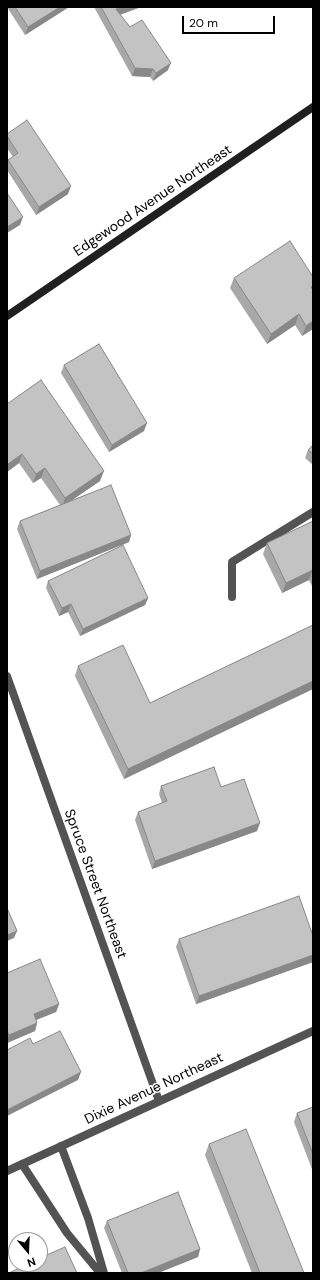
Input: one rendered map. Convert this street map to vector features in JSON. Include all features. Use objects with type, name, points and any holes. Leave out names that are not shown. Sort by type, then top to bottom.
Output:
[{"type":"main road","name":"Edgewood Avenue Northeast","points":[[7,316],[313,106]]},
{"type":"street","points":[[232,597],[232,562],[313,512]]},
{"type":"street","name":"Spruce Street Northeast","points":[[7,676],[159,1101]]},
{"type":"street","name":"Dixie Avenue Northeast","points":[[7,1171],[313,1031]]},
{"type":"street","points":[[61,1146],[88,1218],[104,1273]]},
{"type":"street","points":[[22,1164],[67,1233],[100,1273]]},
{"type":"building","points":[[15,7],[60,7],[28,27]]},
{"type":"building","points":[[101,7],[123,7],[116,9],[130,27],[142,20],[171,63],[156,73],[153,69],[135,68]]},
{"type":"building","points":[[27,120],[71,186],[39,207],[8,160],[18,153],[7,134]]},
{"type":"building","points":[[7,193],[23,217],[7,227]]},
{"type":"building","points":[[290,241],[313,277],[313,286],[311,287],[313,290],[313,321],[306,326],[299,314],[271,334],[234,278]]},
{"type":"building","points":[[99,344],[147,423],[112,445],[64,365]]},
{"type":"building","points":[[41,380],[104,471],[65,498],[45,468],[36,474],[22,454],[8,464],[7,462],[7,404]]},
{"type":"building","points":[[313,445],[313,454],[308,450]]},
{"type":"building","points":[[111,485],[131,535],[40,571],[20,521]]},
{"type":"building","points":[[313,521],[313,570],[286,583],[267,543]]},
{"type":"building","points":[[123,545],[148,598],[83,629],[71,604],[62,608],[48,581]]},
{"type":"building","points":[[313,625],[313,681],[128,769],[78,666],[123,645],[150,703]]},
{"type":"building","points":[[214,767],[221,787],[244,779],[260,823],[155,861],[138,812],[167,801],[161,786]]},
{"type":"building","points":[[299,896],[313,936],[313,955],[199,996],[179,939]]},
{"type":"building","points":[[7,908],[17,931],[7,935]]},
{"type":"building","points":[[40,959],[59,1004],[34,1014],[37,1023],[9,1035],[7,1031],[7,973]]},
{"type":"building","points":[[60,1031],[81,1072],[7,1110],[7,1050],[30,1038],[33,1044]]},
{"type":"building","points":[[313,1107],[313,1154],[297,1113]]},
{"type":"building","points":[[246,1129],[304,1273],[260,1273],[209,1144]]},
{"type":"building","points":[[178,1192],[200,1249],[141,1273],[128,1273],[107,1221]]},
{"type":"building","points":[[65,1247],[77,1273],[9,1273],[48,1272],[48,1254]]}]
